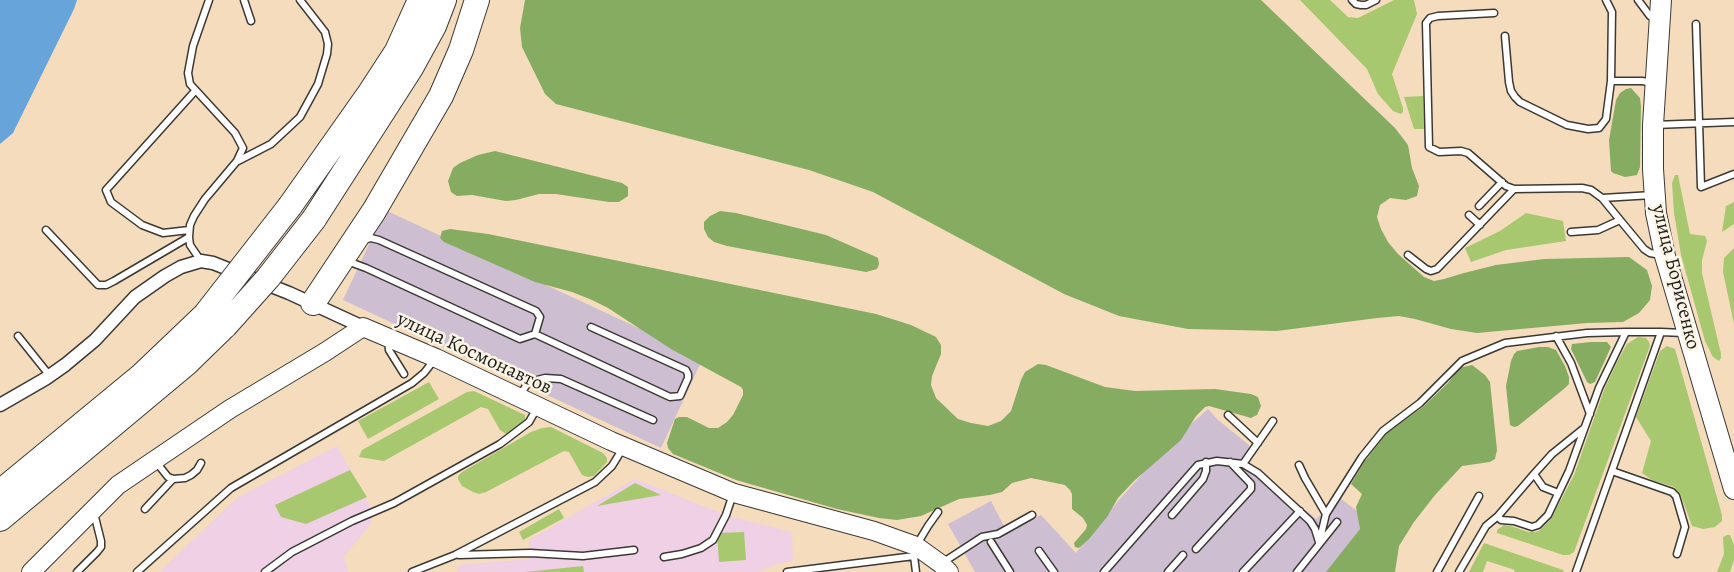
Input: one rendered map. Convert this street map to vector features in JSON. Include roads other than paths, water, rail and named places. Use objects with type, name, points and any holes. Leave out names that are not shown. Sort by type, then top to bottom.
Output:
[{"type":"highway","points":[[0,519],[187,363],[290,206],[397,51],[420,0]]},
{"type":"highway","points":[[0,492],[142,375],[268,278],[314,219],[411,68],[434,26],[444,0]]},
{"type":"highway","points":[[313,303],[355,240],[441,96],[461,50],[477,0]]},
{"type":"main road","name":"улица Борисенко","points":[[1661,0],[1653,125],[1654,195],[1665,256],[1734,489]]},
{"type":"main road","name":"улица Космонавтов","points":[[31,572],[118,485],[230,408],[363,327],[436,358],[624,446],[734,493],[874,531],[945,568]]},
{"type":"street","points":[[0,405],[65,366],[95,340],[135,298],[165,276],[181,267],[201,262],[213,263],[313,303],[363,327]]},
{"type":"lane","points":[[201,262],[190,245],[189,234],[194,216],[205,199],[237,161],[243,148],[235,133],[190,84],[188,73],[193,46],[208,0]]},
{"type":"lane","points":[[244,0],[251,21]]},
{"type":"lane","points":[[237,161],[271,144],[300,117],[318,84],[328,44],[325,32],[300,0]]},
{"type":"lane","points":[[1352,0],[1356,4],[1366,5],[1376,0]]},
{"type":"lane","points":[[1505,36],[1511,91],[1520,102],[1567,125],[1578,128],[1598,128],[1606,119],[1610,81],[1612,12],[1606,0]]},
{"type":"lane","points":[[1638,0],[1650,16],[1660,23]]},
{"type":"lane","points":[[1494,14],[1438,16],[1430,18],[1426,23],[1429,147],[1439,152],[1461,151],[1468,153],[1506,186],[1514,189],[1582,188],[1591,190],[1602,198],[1644,249],[1650,253],[1665,256]]},
{"type":"lane","points":[[1696,24],[1701,187],[1734,174]]},
{"type":"lane","points":[[1610,81],[1655,83]]},
{"type":"lane","points":[[189,234],[163,232],[142,226],[111,202],[106,190],[196,91]]},
{"type":"lane","points":[[1653,125],[1734,122]]},
{"type":"lane","points":[[1479,206],[1502,182]]},
{"type":"lane","points":[[1408,255],[1426,269],[1431,271],[1437,269],[1514,189]]},
{"type":"lane","points":[[1602,198],[1654,195]]},
{"type":"lane","points":[[1469,215],[1480,225]]},
{"type":"lane","points":[[1571,232],[1598,230],[1620,220]]},
{"type":"lane","points":[[46,230],[98,285],[114,282],[189,234]]},
{"type":"lane","points":[[355,240],[362,241],[371,238],[379,240],[536,311],[540,317],[535,334]]},
{"type":"lane","points":[[341,259],[366,268],[520,339],[535,334],[670,397],[680,396],[688,378],[686,370],[591,327]]},
{"type":"lane","points":[[1319,543],[1326,514],[1362,458],[1383,431],[1420,403],[1462,361],[1505,343],[1556,336],[1626,332],[1687,332]]},
{"type":"lane","points":[[1498,516],[1504,521],[1514,521],[1535,527],[1548,515],[1569,471],[1602,380],[1626,332]]},
{"type":"lane","points":[[1576,572],[1661,332]]},
{"type":"lane","points":[[18,336],[50,376]]},
{"type":"lane","points":[[1556,336],[1571,363],[1590,414]]},
{"type":"lane","points":[[388,338],[389,350],[404,374]]},
{"type":"lane","points":[[137,572],[232,488],[412,383],[424,373],[436,358]]},
{"type":"lane","points":[[519,398],[527,384],[532,381],[545,378],[561,379],[653,420]]},
{"type":"lane","points":[[265,572],[292,552],[352,521],[394,503],[500,444],[529,422],[538,407]]},
{"type":"lane","points":[[1228,415],[1258,443]]},
{"type":"lane","points":[[1243,464],[1273,421]]},
{"type":"lane","points":[[1459,572],[1486,526],[1498,516],[1552,454],[1584,429]]},
{"type":"lane","points":[[412,572],[455,555],[595,482],[612,466],[624,446]]},
{"type":"lane","points":[[154,460],[168,477],[173,479],[185,478],[191,475],[197,470],[200,463]]},
{"type":"lane","points":[[1104,572],[1198,465],[1206,462],[1217,461],[1243,464],[1258,473],[1300,511],[1315,529],[1319,543]]},
{"type":"lane","points":[[1172,515],[1203,479],[1206,471],[1206,462]]},
{"type":"lane","points":[[1196,548],[1251,489],[1251,484],[1229,462]]},
{"type":"lane","points":[[1299,465],[1304,478],[1326,514]]},
{"type":"lane","points":[[1612,471],[1672,492],[1676,496],[1685,527],[1677,554]]},
{"type":"lane","points":[[1534,474],[1543,487],[1558,493]]},
{"type":"lane","points":[[145,509],[173,479]]},
{"type":"lane","points":[[664,557],[701,548],[713,540],[730,507],[734,493]]},
{"type":"lane","points":[[1437,572],[1479,496]]},
{"type":"lane","points":[[77,572],[101,547],[102,541],[93,509]]},
{"type":"lane","points":[[1243,572],[1300,511]]},
{"type":"lane","points":[[916,572],[915,551],[928,526],[938,512]]},
{"type":"lane","points":[[945,568],[982,537],[998,534],[1032,515]]},
{"type":"lane","points":[[1297,572],[1337,522]]},
{"type":"lane","points":[[991,542],[1010,572]]},
{"type":"lane","points":[[455,555],[530,553],[583,556],[634,550]]},
{"type":"lane","points":[[787,572],[915,551]]},
{"type":"lane","points":[[1040,551],[1054,572]]},
{"type":"lane","points":[[1168,572],[1183,555]]},
{"type":"water","points":[[0,0],[77,0],[13,133],[0,144]]}]
